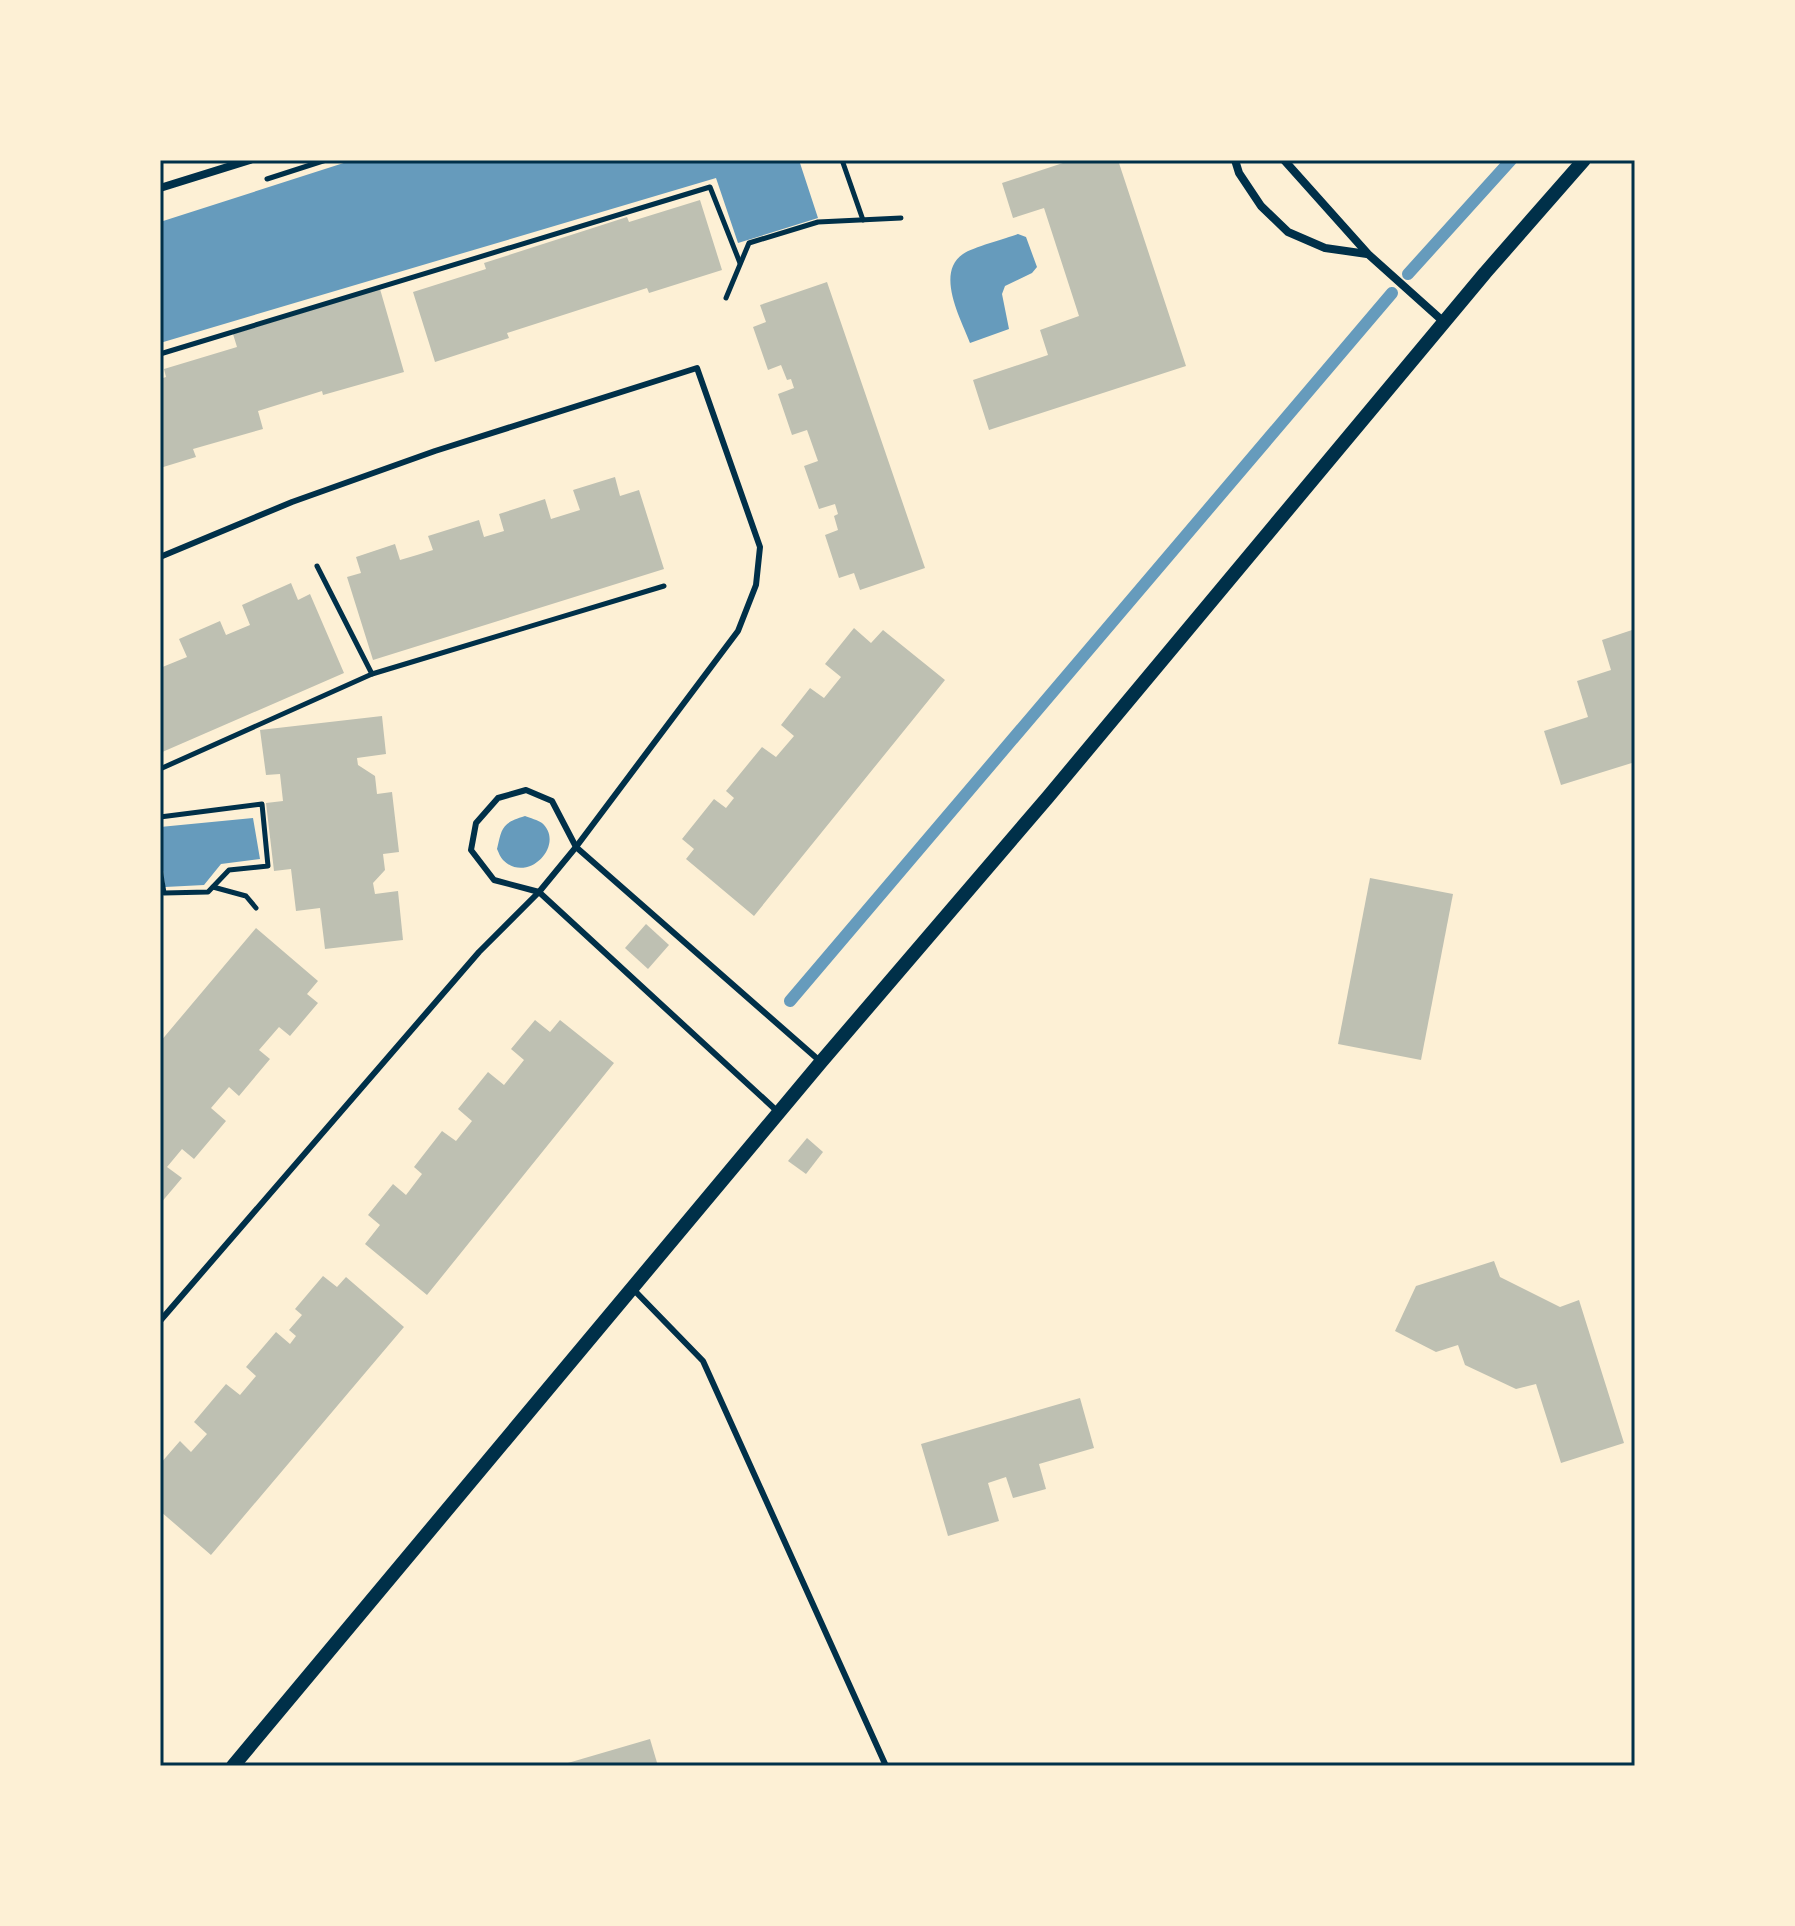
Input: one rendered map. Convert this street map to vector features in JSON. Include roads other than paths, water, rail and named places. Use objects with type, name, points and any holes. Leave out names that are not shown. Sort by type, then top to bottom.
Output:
[{"type":"street","points":[[160,188],[250,160]]},
{"type":"street","points":[[1235,160],[1239,173],[1261,206],[1288,232],[1325,248],[1368,254]]},
{"type":"street","points":[[1284,160],[1368,254],[1445,323]]},
{"type":"street","points":[[233,1766],[821,1062],[1048,797],[1485,273],[1584,160]]},
{"type":"lane","points":[[160,557],[292,502],[435,451],[697,368],[760,547],[756,585],[738,631],[576,847],[539,892],[479,952],[160,1321]]},
{"type":"lane","points":[[780,1114],[539,892],[494,880],[471,850],[476,823],[498,798],[526,790],[552,801],[576,847],[821,1062]]},
{"type":"lane","points":[[633,1289],[703,1361],[886,1766]]},
{"type":"water","points":[[353,160],[799,160],[818,218],[738,243],[716,178],[160,343],[160,222]]},
{"type":"water","points":[[1018,234],[1026,237],[1037,267],[1032,273],[1005,286],[1002,294],[1009,329],[970,343],[953,297],[951,273],[955,262],[968,251]]},
{"type":"water","points":[[525,816],[542,823],[550,841],[541,859],[523,868],[503,860],[497,849],[507,824]]},
{"type":"water","points":[[253,818],[260,859],[221,864],[204,885],[165,887],[160,827]]},
{"type":"waterway","points":[[1408,274],[1511,160]]},
{"type":"waterway","points":[[790,1001],[1392,293]]}]
